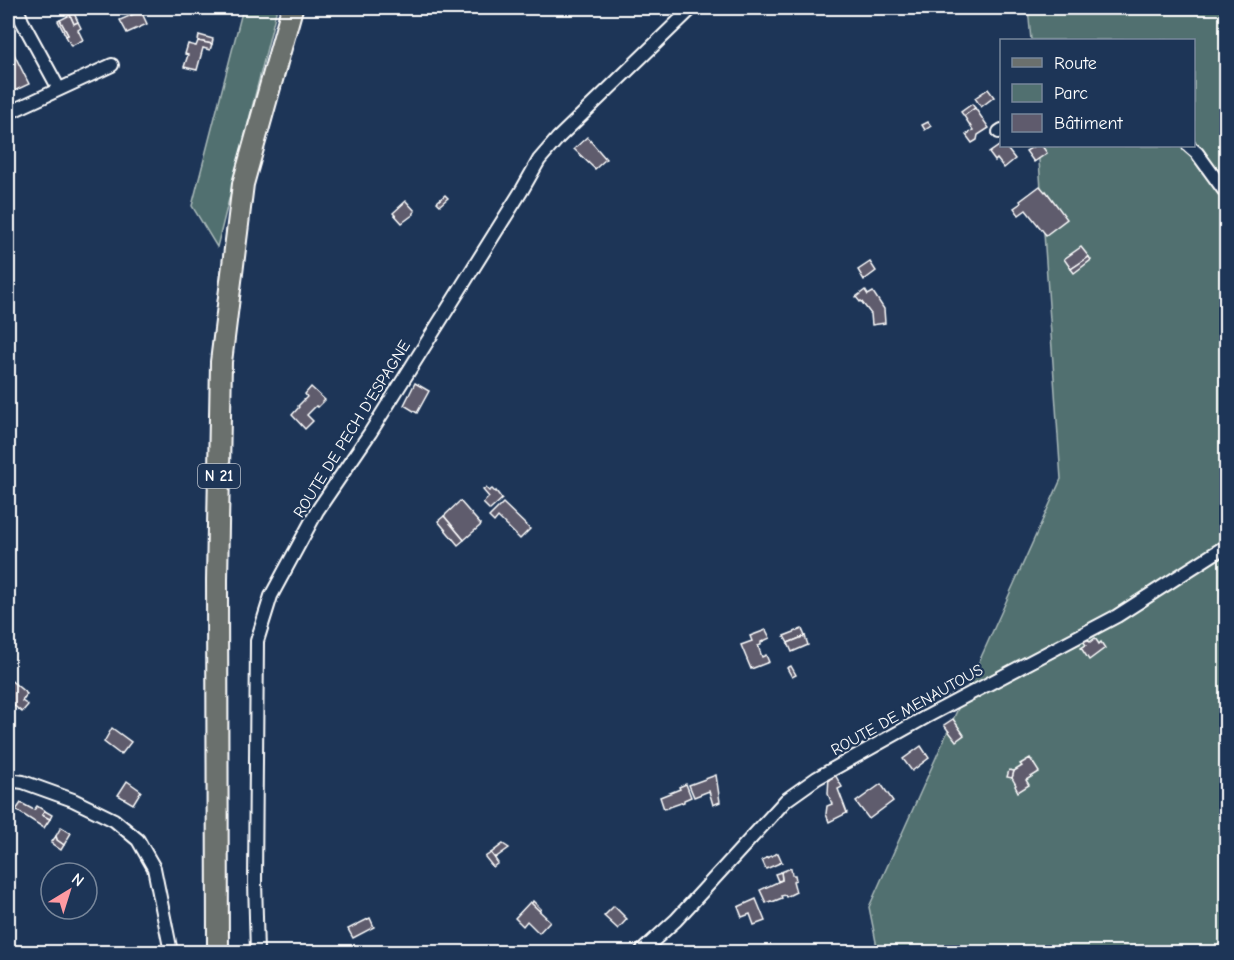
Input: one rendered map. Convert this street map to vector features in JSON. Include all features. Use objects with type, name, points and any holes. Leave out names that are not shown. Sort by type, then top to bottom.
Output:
[{"type":"main road","name":"N 21","points":[[218,952],[217,580],[221,362],[243,184],[292,8]]},
{"type":"street","points":[[17,8],[59,89]]},
{"type":"street","name":"ROUTE DE PECH D'ESPAGNE","points":[[257,952],[256,641],[271,596],[317,511],[382,413],[522,190],[539,159],[692,8]]},
{"type":"street","points":[[8,113],[112,64]]},
{"type":"street","points":[[1190,147],[1227,193]]},
{"type":"street","name":"ROUTE DE MENAUTOUS","points":[[641,952],[676,920],[786,800],[817,778],[926,717],[1117,616],[1227,546]]},
{"type":"street","points":[[8,780],[23,782],[73,800],[114,820],[138,840],[154,868],[171,952]]},
{"type":"green space","points":[[243,8],[277,8],[217,247],[192,206]]},
{"type":"green space","points":[[1028,8],[1226,8],[1226,952],[878,952],[869,907],[1061,479],[1038,147],[1195,147],[1195,39],[1031,39]]},
{"type":"building","points":[[141,11],[147,24],[127,33],[120,20]]},
{"type":"building","points":[[74,13],[78,22],[74,24],[70,15]]},
{"type":"building","points":[[70,15],[74,24],[78,22],[81,28],[78,30],[83,40],[71,46],[60,20]]},
{"type":"building","points":[[60,20],[68,35],[66,36],[58,21]]},
{"type":"building","points":[[199,35],[213,39],[212,44],[198,41]]},
{"type":"building","points":[[198,41],[212,44],[210,50],[203,48],[197,70],[184,67],[188,55],[185,54],[188,44],[196,46]]},
{"type":"building","points":[[10,46],[29,84],[14,91],[8,77],[8,47]]},
{"type":"building","points":[[988,89],[994,97],[981,107],[975,98]]},
{"type":"building","points":[[972,104],[975,108],[964,116],[961,112]]},
{"type":"building","points":[[975,108],[989,128],[978,135],[977,140],[972,143],[966,135],[973,130],[964,116]]},
{"type":"building","points":[[928,122],[931,126],[925,130],[922,125]]},
{"type":"building","points":[[587,137],[606,159],[595,169],[574,149]]},
{"type":"building","points":[[1000,145],[1006,147],[1015,159],[1004,168],[989,153]]},
{"type":"building","points":[[1032,147],[1043,147],[1047,153],[1034,162],[1026,151]]},
{"type":"building","points":[[1040,186],[1067,219],[1046,235],[1026,210],[1019,215],[1014,208]]},
{"type":"building","points":[[445,195],[448,198],[440,205],[437,202]]},
{"type":"building","points":[[406,201],[415,211],[402,223],[393,213]]},
{"type":"building","points":[[1081,247],[1089,257],[1071,269],[1064,259]]},
{"type":"building","points":[[1089,257],[1091,260],[1074,273],[1071,269]]},
{"type":"building","points":[[870,262],[876,271],[864,280],[858,270]]},
{"type":"building","points":[[865,290],[868,295],[873,292],[884,309],[885,323],[872,325],[871,314],[856,297]]},
{"type":"building","points":[[415,383],[429,391],[417,413],[404,405]]},
{"type":"building","points":[[311,387],[325,400],[307,415],[313,421],[305,429],[292,415],[307,397],[305,394]]},
{"type":"building","points":[[486,488],[489,491],[492,489],[496,491],[502,499],[490,510],[483,503],[489,497],[483,490]]},
{"type":"building","points":[[460,501],[481,525],[464,540],[444,516]]},
{"type":"building","points":[[503,503],[530,529],[520,539],[498,517],[494,522],[489,517]]},
{"type":"building","points":[[444,516],[464,540],[458,545],[438,521]]},
{"type":"building","points":[[802,629],[805,636],[788,643],[784,636]]},
{"type":"building","points":[[766,630],[770,638],[758,646],[762,657],[766,655],[769,662],[751,669],[741,645],[752,641],[750,636]]},
{"type":"building","points":[[805,636],[808,645],[792,652],[788,643]]},
{"type":"building","points":[[1095,638],[1105,648],[1089,660],[1081,648],[1086,645],[1083,641],[1087,639],[1090,642]]},
{"type":"building","points":[[791,666],[796,675],[792,677],[787,668]]},
{"type":"building","points":[[8,678],[27,694],[22,701],[28,705],[22,712],[8,701]]},
{"type":"building","points":[[953,719],[964,735],[956,741],[944,725]]},
{"type":"building","points":[[112,728],[131,742],[121,755],[104,742]]},
{"type":"building","points":[[921,746],[929,758],[912,771],[903,759]]},
{"type":"building","points":[[1030,758],[1039,772],[1026,780],[1029,785],[1018,792],[1012,778],[1014,771]]},
{"type":"building","points":[[1009,770],[1014,771],[1012,778],[1007,777]]},
{"type":"building","points":[[834,773],[842,787],[838,789],[847,813],[829,822],[826,814],[827,806],[832,804],[828,794],[829,776]]},
{"type":"building","points":[[716,775],[720,802],[713,805],[709,791],[694,797],[689,785]]},
{"type":"building","points":[[127,781],[141,791],[133,804],[118,795]]},
{"type":"building","points":[[686,784],[691,797],[664,809],[660,797]]},
{"type":"building","points":[[881,784],[893,801],[869,819],[856,802]]},
{"type":"building","points":[[21,803],[34,810],[37,806],[45,811],[42,815],[50,819],[44,828],[16,810]]},
{"type":"building","points":[[45,811],[52,815],[50,819],[42,815]]},
{"type":"building","points":[[61,827],[71,833],[64,845],[57,840],[56,836]]},
{"type":"building","points":[[56,836],[57,840],[64,845],[61,850],[51,843]]},
{"type":"building","points":[[503,844],[509,848],[495,858],[491,853]]},
{"type":"building","points":[[491,853],[498,863],[493,867],[485,857]]},
{"type":"building","points":[[778,853],[782,862],[766,869],[762,860]]},
{"type":"building","points":[[791,868],[792,875],[795,875],[796,880],[793,881],[796,892],[766,903],[760,890],[782,880],[781,872]]},
{"type":"building","points":[[781,872],[782,880],[778,881],[775,874]]},
{"type":"building","points":[[756,899],[765,921],[754,925],[750,914],[742,917],[738,907]]},
{"type":"building","points":[[533,901],[541,909],[539,911],[531,904]]},
{"type":"building","points":[[530,902],[550,921],[539,933],[527,921],[523,926],[515,918]]},
{"type":"building","points":[[614,906],[627,919],[618,929],[604,916]]},
{"type":"building","points":[[370,918],[374,927],[353,938],[348,929]]}]
